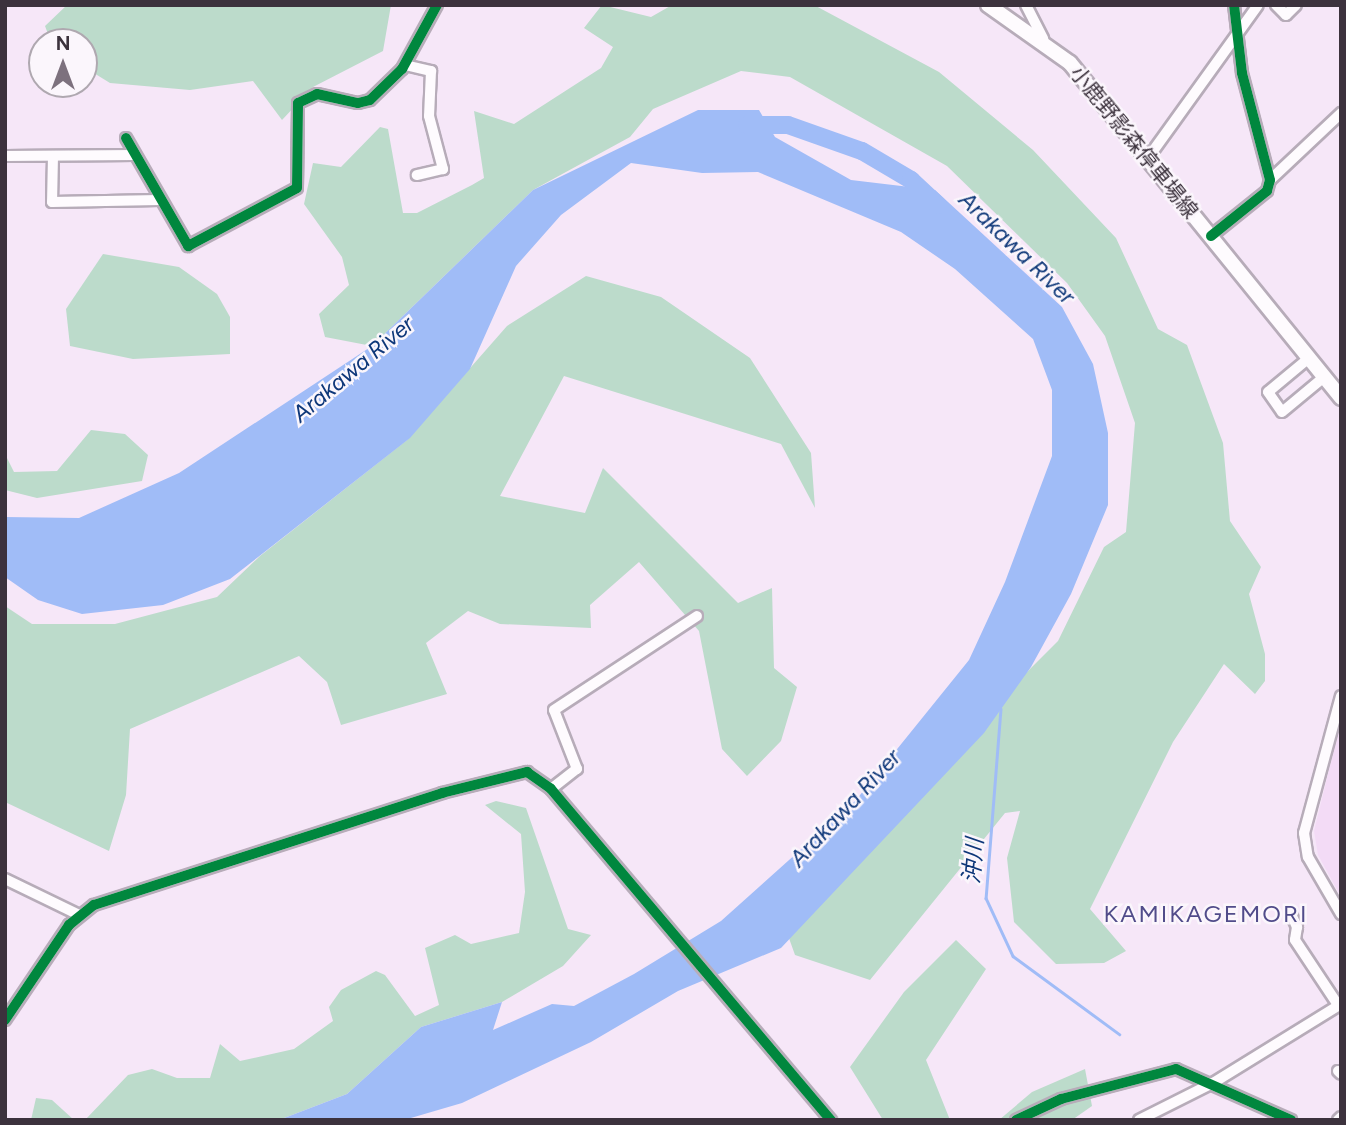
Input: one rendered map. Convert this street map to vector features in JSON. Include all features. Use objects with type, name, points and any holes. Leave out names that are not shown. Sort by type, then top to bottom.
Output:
[{"type":"main road","name":"小鹿野影森停車場線","points":[[988,5],[1043,39],[1091,86],[1341,398]]},
{"type":"street","points":[[126,138],[159,200],[188,246],[284,199],[297,188],[298,103],[317,94],[358,103],[370,100],[405,65],[437,5]]},
{"type":"street","points":[[1026,5],[1043,39]]},
{"type":"street","points":[[1211,236],[1267,191],[1270,180],[1242,73],[1234,5]]},
{"type":"street","points":[[1148,158],[1237,29],[1258,5]]},
{"type":"street","points":[[1276,5],[1286,15],[1296,5]]},
{"type":"street","points":[[405,65],[431,71],[429,116],[442,155],[443,169],[417,175]]},
{"type":"street","points":[[1270,180],[1341,113]]},
{"type":"street","points":[[5,156],[135,155]]},
{"type":"street","points":[[53,156],[52,201],[159,200]]},
{"type":"street","points":[[1309,358],[1268,392],[1282,412],[1324,377]]},
{"type":"street","points":[[551,789],[577,769],[554,710],[697,616]]},
{"type":"street","points":[[1341,696],[1304,833],[1308,857],[1341,914]]},
{"type":"street","points":[[5,1020],[79,915],[117,895],[506,774],[527,772],[551,789],[788,1065],[831,1120]]},
{"type":"street","points":[[5,879],[79,915]]},
{"type":"street","points":[[1139,1120],[1213,1083],[1339,1005],[1295,940],[1297,927],[1290,912]]},
{"type":"street","points":[[1016,1120],[1061,1098],[1176,1069],[1213,1083],[1291,1120]]},
{"type":"shaded area","points":[[1341,721],[1341,897],[1318,855],[1314,831]]},
{"type":"green space","points":[[67,5],[391,5],[383,51],[313,87],[282,120],[253,81],[190,90],[110,83],[98,76],[98,28],[45,26]]},
{"type":"green space","points":[[602,5],[651,17],[672,5],[814,5],[939,72],[1033,150],[1116,238],[1158,329],[1187,345],[1223,443],[1230,521],[1261,567],[1249,594],[1265,654],[1265,681],[1255,694],[1224,664],[1173,742],[1090,909],[1126,951],[1104,963],[1056,964],[1014,922],[1007,858],[1020,811],[1005,813],[870,980],[795,955],[785,927],[925,774],[1058,641],[1104,547],[1126,532],[1135,423],[1105,336],[1067,283],[947,166],[790,77],[741,71],[653,109],[630,137],[533,190],[372,346],[325,337],[319,314],[349,285],[342,257],[304,204],[313,163],[341,167],[380,127],[388,129],[403,213],[417,213],[472,185],[484,178],[474,111],[514,124],[601,68],[613,47],[584,28]]},
{"type":"green space","points":[[103,254],[179,267],[217,294],[230,317],[230,354],[133,359],[70,346],[66,309]]},
{"type":"green space","points":[[586,276],[661,297],[750,358],[811,453],[815,508],[781,444],[564,376],[500,496],[585,513],[603,468],[738,603],[772,588],[774,668],[797,687],[781,741],[747,776],[722,749],[699,631],[639,562],[590,605],[591,628],[500,624],[468,611],[426,643],[447,694],[341,725],[327,682],[299,656],[130,729],[126,795],[109,851],[5,802],[5,606],[32,624],[115,624],[217,597],[260,556],[407,440],[507,326]]},
{"type":"green space","points":[[91,430],[125,434],[148,455],[142,481],[37,498],[5,490],[5,454],[14,472],[57,471]]},
{"type":"green space","points":[[496,801],[526,808],[568,929],[591,935],[563,966],[502,1002],[421,1027],[347,1094],[279,1120],[85,1120],[128,1075],[152,1069],[177,1078],[210,1078],[220,1044],[240,1061],[294,1049],[333,1021],[329,1007],[341,990],[376,971],[385,975],[415,1016],[439,1005],[425,948],[455,935],[471,944],[519,933],[525,892],[521,834],[485,805]]},
{"type":"green space","points":[[956,940],[986,969],[926,1060],[950,1120],[883,1120],[850,1067],[904,992]]},
{"type":"green space","points":[[1085,1069],[1092,1106],[1072,1120],[999,1120],[1032,1092]]},
{"type":"green space","points":[[36,1098],[52,1100],[74,1120],[31,1120]]},
{"type":"water","points":[[698,110],[759,110],[775,137],[851,180],[935,190],[1062,307],[1093,364],[1108,433],[1108,505],[1071,594],[1031,667],[984,733],[781,948],[678,991],[591,1042],[462,1103],[404,1120],[279,1120],[347,1094],[421,1027],[502,1002],[493,1030],[552,1004],[574,1006],[634,974],[721,921],[856,800],[969,660],[1005,582],[1052,456],[1052,390],[1033,339],[955,269],[901,232],[758,172],[702,173],[631,163],[561,215],[516,266],[470,369],[410,438],[230,579],[163,605],[82,614],[38,600],[5,577],[5,517],[79,518],[179,473],[372,346],[533,190]]},
{"type":"waterway","name":"Arakawa River","points":[[747,125],[788,125],[862,151],[911,180],[938,205]]},
{"type":"waterway","points":[[5,616],[5,626]]},
{"type":"waterway","name":"沖川","points":[[1001,709],[986,898],[1013,956],[1119,1034]]},
{"type":"cycle path","points":[[126,138],[188,246],[297,188],[298,103],[317,94],[358,103],[370,100],[402,69],[437,5]]},
{"type":"cycle path","points":[[1211,236],[1267,191],[1270,180],[1242,73],[1234,5]]},
{"type":"cycle path","points":[[5,1020],[69,925],[94,905],[442,793],[527,772],[551,789],[831,1120]]},
{"type":"cycle path","points":[[1016,1120],[1061,1099],[1176,1069],[1291,1120]]},
{"type":"district","name":"KAMIKAGEMORI","points":[[1206,914]]}]
